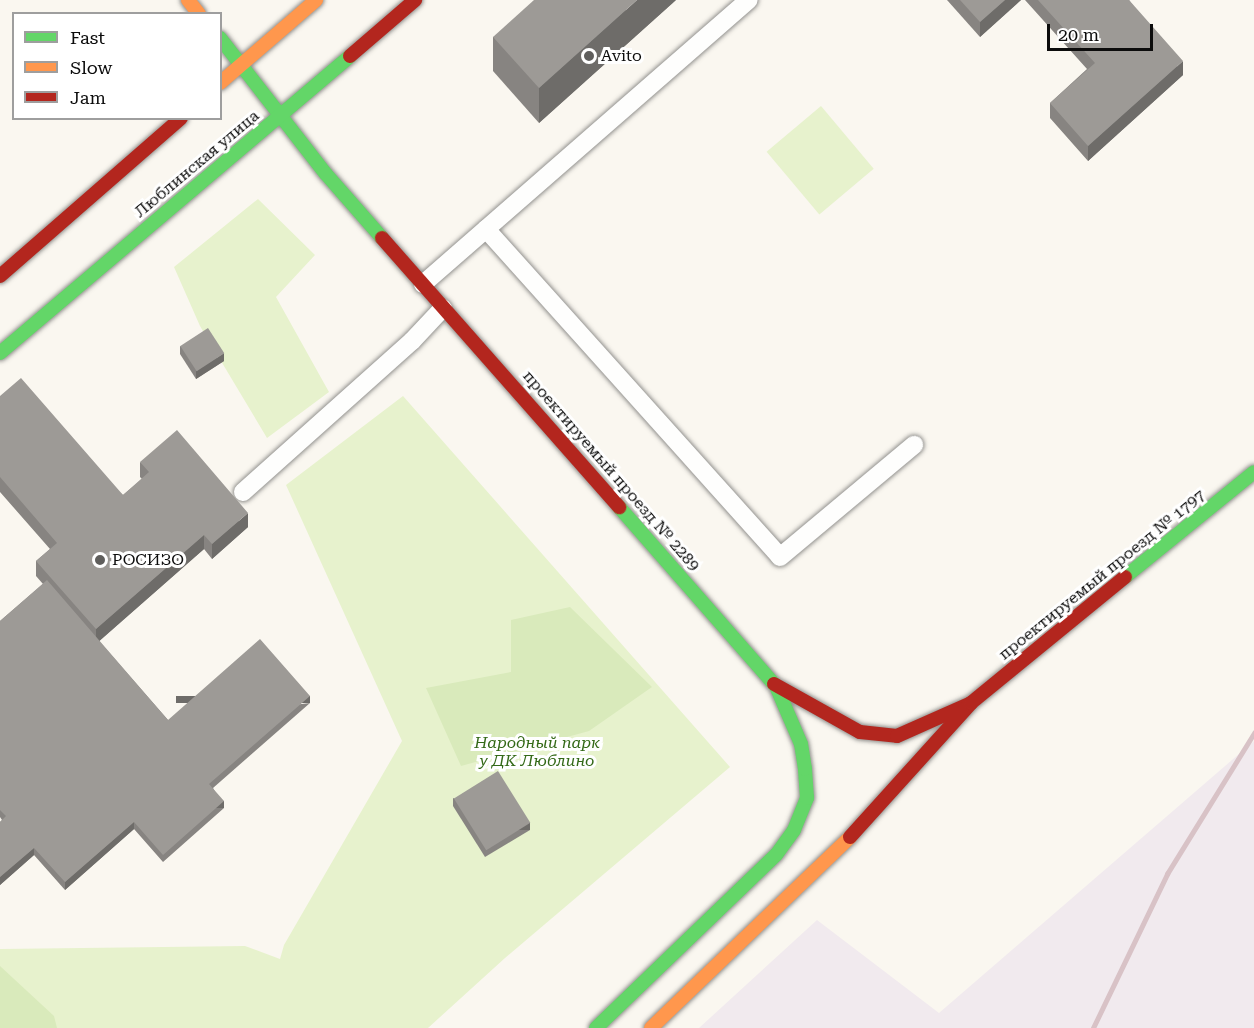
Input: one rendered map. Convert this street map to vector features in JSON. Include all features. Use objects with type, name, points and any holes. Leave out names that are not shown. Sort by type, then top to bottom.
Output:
[{"type":"main road","points":[[188,0],[198,12]]},
{"type":"main road","points":[[222,82],[316,0]]},
{"type":"main road","name":"Люблинская улица","points":[[0,353],[415,0]]},
{"type":"main road","name":"проектируемый проезд № 2289","points":[[222,40],[243,64],[326,174],[776,686],[860,732],[897,736],[971,703]]},
{"type":"main road","points":[[0,276],[179,120]]},
{"type":"main road","name":"проектируемый проезд № 1797","points":[[971,703],[1254,472]]},
{"type":"main road","points":[[596,1028],[776,855],[794,830],[807,798],[805,769],[801,744],[776,686]]},
{"type":"main road","points":[[651,1028],[862,826],[971,703]]},
{"type":"lane","points":[[423,285],[748,0]]},
{"type":"lane","points":[[486,229],[780,557],[914,445]]},
{"type":"lane","points":[[243,492],[412,341],[443,308]]},
{"type":"shaded area","points":[[1254,741],[1254,1028],[699,1028],[817,920],[939,1013]]},
{"type":"green space","points":[[821,106],[874,169],[819,214],[767,152]]},
{"type":"green space","points":[[258,199],[315,255],[276,297],[329,392],[267,438],[200,326],[174,267]]},
{"type":"green space","name":"Народный парк у ДК Люблино","points":[[403,396],[730,767],[505,958],[428,1028],[0,1028],[0,949],[245,946],[280,959],[284,945],[402,741],[286,485]]},
{"type":"green space","points":[[570,607],[652,687],[589,731],[461,766],[426,688],[511,672],[511,620]]},
{"type":"green space","points":[[0,966],[54,1016],[57,1028],[0,1028]]},
{"type":"building","points":[[534,0],[637,0],[539,88],[493,37]]},
{"type":"building","points":[[960,0],[1005,0],[980,22]]},
{"type":"building","points":[[1038,0],[1129,0],[1183,61],[1088,146],[1050,103],[1095,63]]},
{"type":"building","points":[[208,328],[224,353],[197,371],[180,346]]},
{"type":"building","points":[[21,378],[123,495],[149,472],[140,462],[177,430],[248,513],[212,544],[204,535],[96,629],[36,561],[57,543],[0,477],[0,396]]},
{"type":"building","points":[[47,580],[168,720],[260,639],[310,696],[209,784],[224,801],[163,855],[134,822],[65,882],[34,848],[0,877],[0,822],[6,816],[0,810],[0,621]]},
{"type":"building","points":[[498,771],[530,823],[486,850],[454,799]]},
{"type":"railway","points":[[1093,1028],[1167,874],[1254,733]]},
{"type":"traffic: fast","points":[[222,41],[326,174],[382,238]]},
{"type":"traffic: fast","points":[[0,353],[350,56]]},
{"type":"traffic: fast","points":[[1125,577],[1254,472]]},
{"type":"traffic: fast","points":[[619,507],[774,684]]},
{"type":"traffic: fast","points":[[596,1028],[776,855],[794,830],[807,798],[805,769],[801,744],[776,686]]},
{"type":"traffic: slow","points":[[188,0],[197,12]]},
{"type":"traffic: slow","points":[[222,81],[316,0]]},
{"type":"traffic: slow","points":[[651,1028],[850,837]]},
{"type":"traffic: jam","points":[[350,56],[415,0]]},
{"type":"traffic: jam","points":[[0,276],[179,120]]},
{"type":"traffic: jam","points":[[382,238],[619,507]]},
{"type":"traffic: jam","points":[[850,837],[971,703],[1125,577]]},
{"type":"traffic: jam","points":[[774,684],[860,732],[897,736],[971,703]]},
{"type":"place","name":"Avito","points":[[589,56]]},
{"type":"place","name":"РОСИЗО","points":[[100,560]]}]
